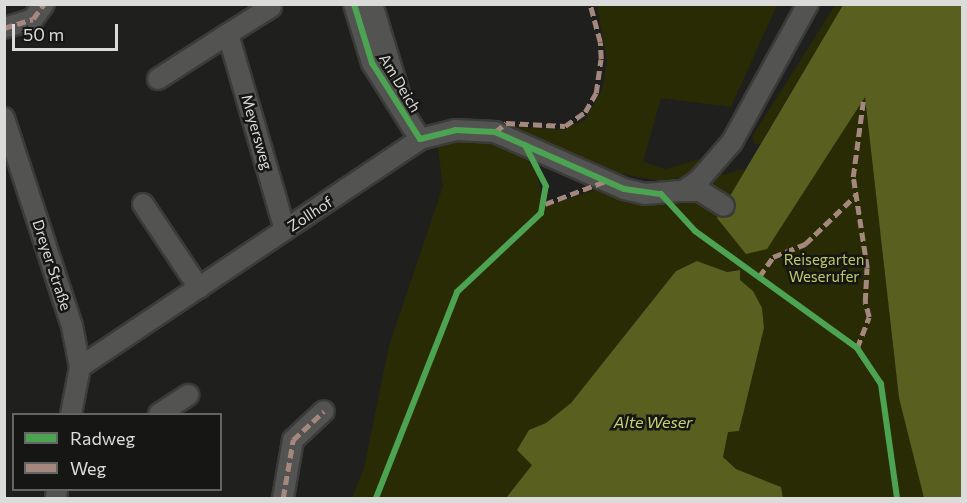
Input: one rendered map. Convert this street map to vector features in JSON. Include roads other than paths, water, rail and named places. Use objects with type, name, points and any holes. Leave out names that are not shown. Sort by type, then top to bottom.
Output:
[{"type":"street","points":[[4,28],[33,19],[44,4]]},
{"type":"street","name":"Am Deich","points":[[354,4],[372,63],[420,139]]},
{"type":"street","points":[[372,4],[409,121]]},
{"type":"street","points":[[683,191],[698,181],[732,142],[808,4]]},
{"type":"street","points":[[158,79],[271,7]]},
{"type":"street","name":"Meyersweg","points":[[228,34],[285,230]]},
{"type":"street","name":"Dreyer Straße","points":[[4,118],[72,326],[80,367],[71,413]]},
{"type":"street","name":"Zollhof","points":[[80,367],[420,139],[455,130],[495,132],[624,189],[645,194],[700,191],[723,206]]},
{"type":"street","points":[[143,204],[199,288]]},
{"type":"street","points":[[161,413],[188,395]]},
{"type":"street","points":[[283,498],[293,440],[324,411]]},
{"type":"water","points":[[843,5],[962,5],[962,498],[924,498],[899,398],[865,97],[767,249],[746,254],[717,218]]},
{"type":"water","name":"Alte Weser","points":[[697,261],[727,272],[740,270],[740,280],[753,291],[762,308],[764,328],[739,431],[728,432],[723,457],[736,469],[781,487],[783,498],[506,498],[532,465],[517,450],[529,430],[546,423],[571,403],[676,271]]},
{"type":"park label","name":"Reisegarten Weserufer","points":[[824,268]]}]
